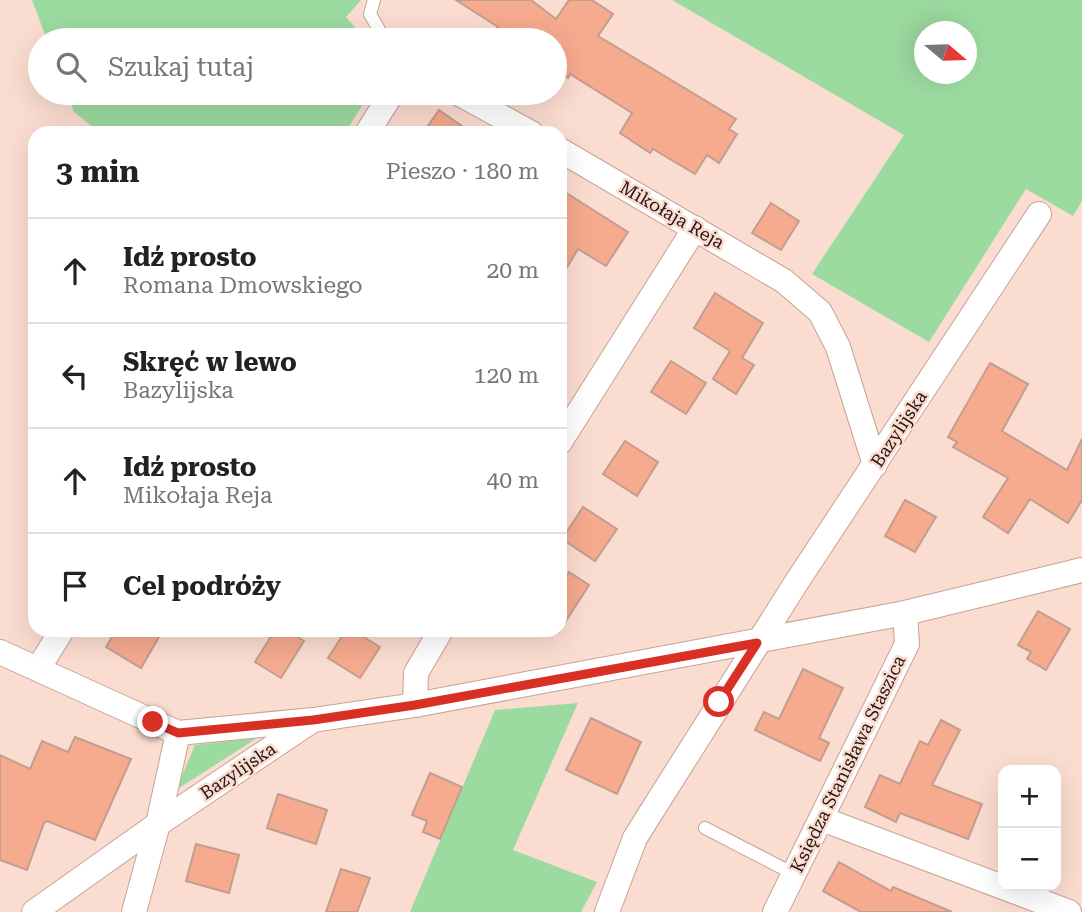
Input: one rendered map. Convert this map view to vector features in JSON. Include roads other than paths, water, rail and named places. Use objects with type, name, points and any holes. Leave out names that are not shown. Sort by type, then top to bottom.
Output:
[{"type":"street","points":[[371,126],[384,105]]},
{"type":"street","points":[[480,105],[518,126]]},
{"type":"street","name":"Mikołaja Reja","points":[[567,154],[784,281],[820,312],[838,347],[875,465]]},
{"type":"street","name":"Bazylijska","points":[[757,643],[1039,214]]},
{"type":"street","points":[[567,431],[695,228]]},
{"type":"street","name":"Bazylijska","points":[[34,912],[158,824],[313,720],[415,705],[757,643],[905,614],[1082,570]]},
{"type":"street","name":"Księdza Stanisława Staszica","points":[[775,912],[907,644],[905,614]]},
{"type":"street","points":[[38,669],[58,637]]},
{"type":"street","points":[[415,705],[416,673],[437,637]]},
{"type":"street","points":[[607,912],[635,838],[757,643]]},
{"type":"street","points":[[0,653],[178,733],[313,720]]},
{"type":"street","points":[[134,912],[158,824],[178,733]]},
{"type":"street","points":[[822,819],[1069,912]]},
{"type":"lane","points":[[374,0],[370,14],[378,28]]},
{"type":"lane","points":[[705,828],[794,874]]}]
